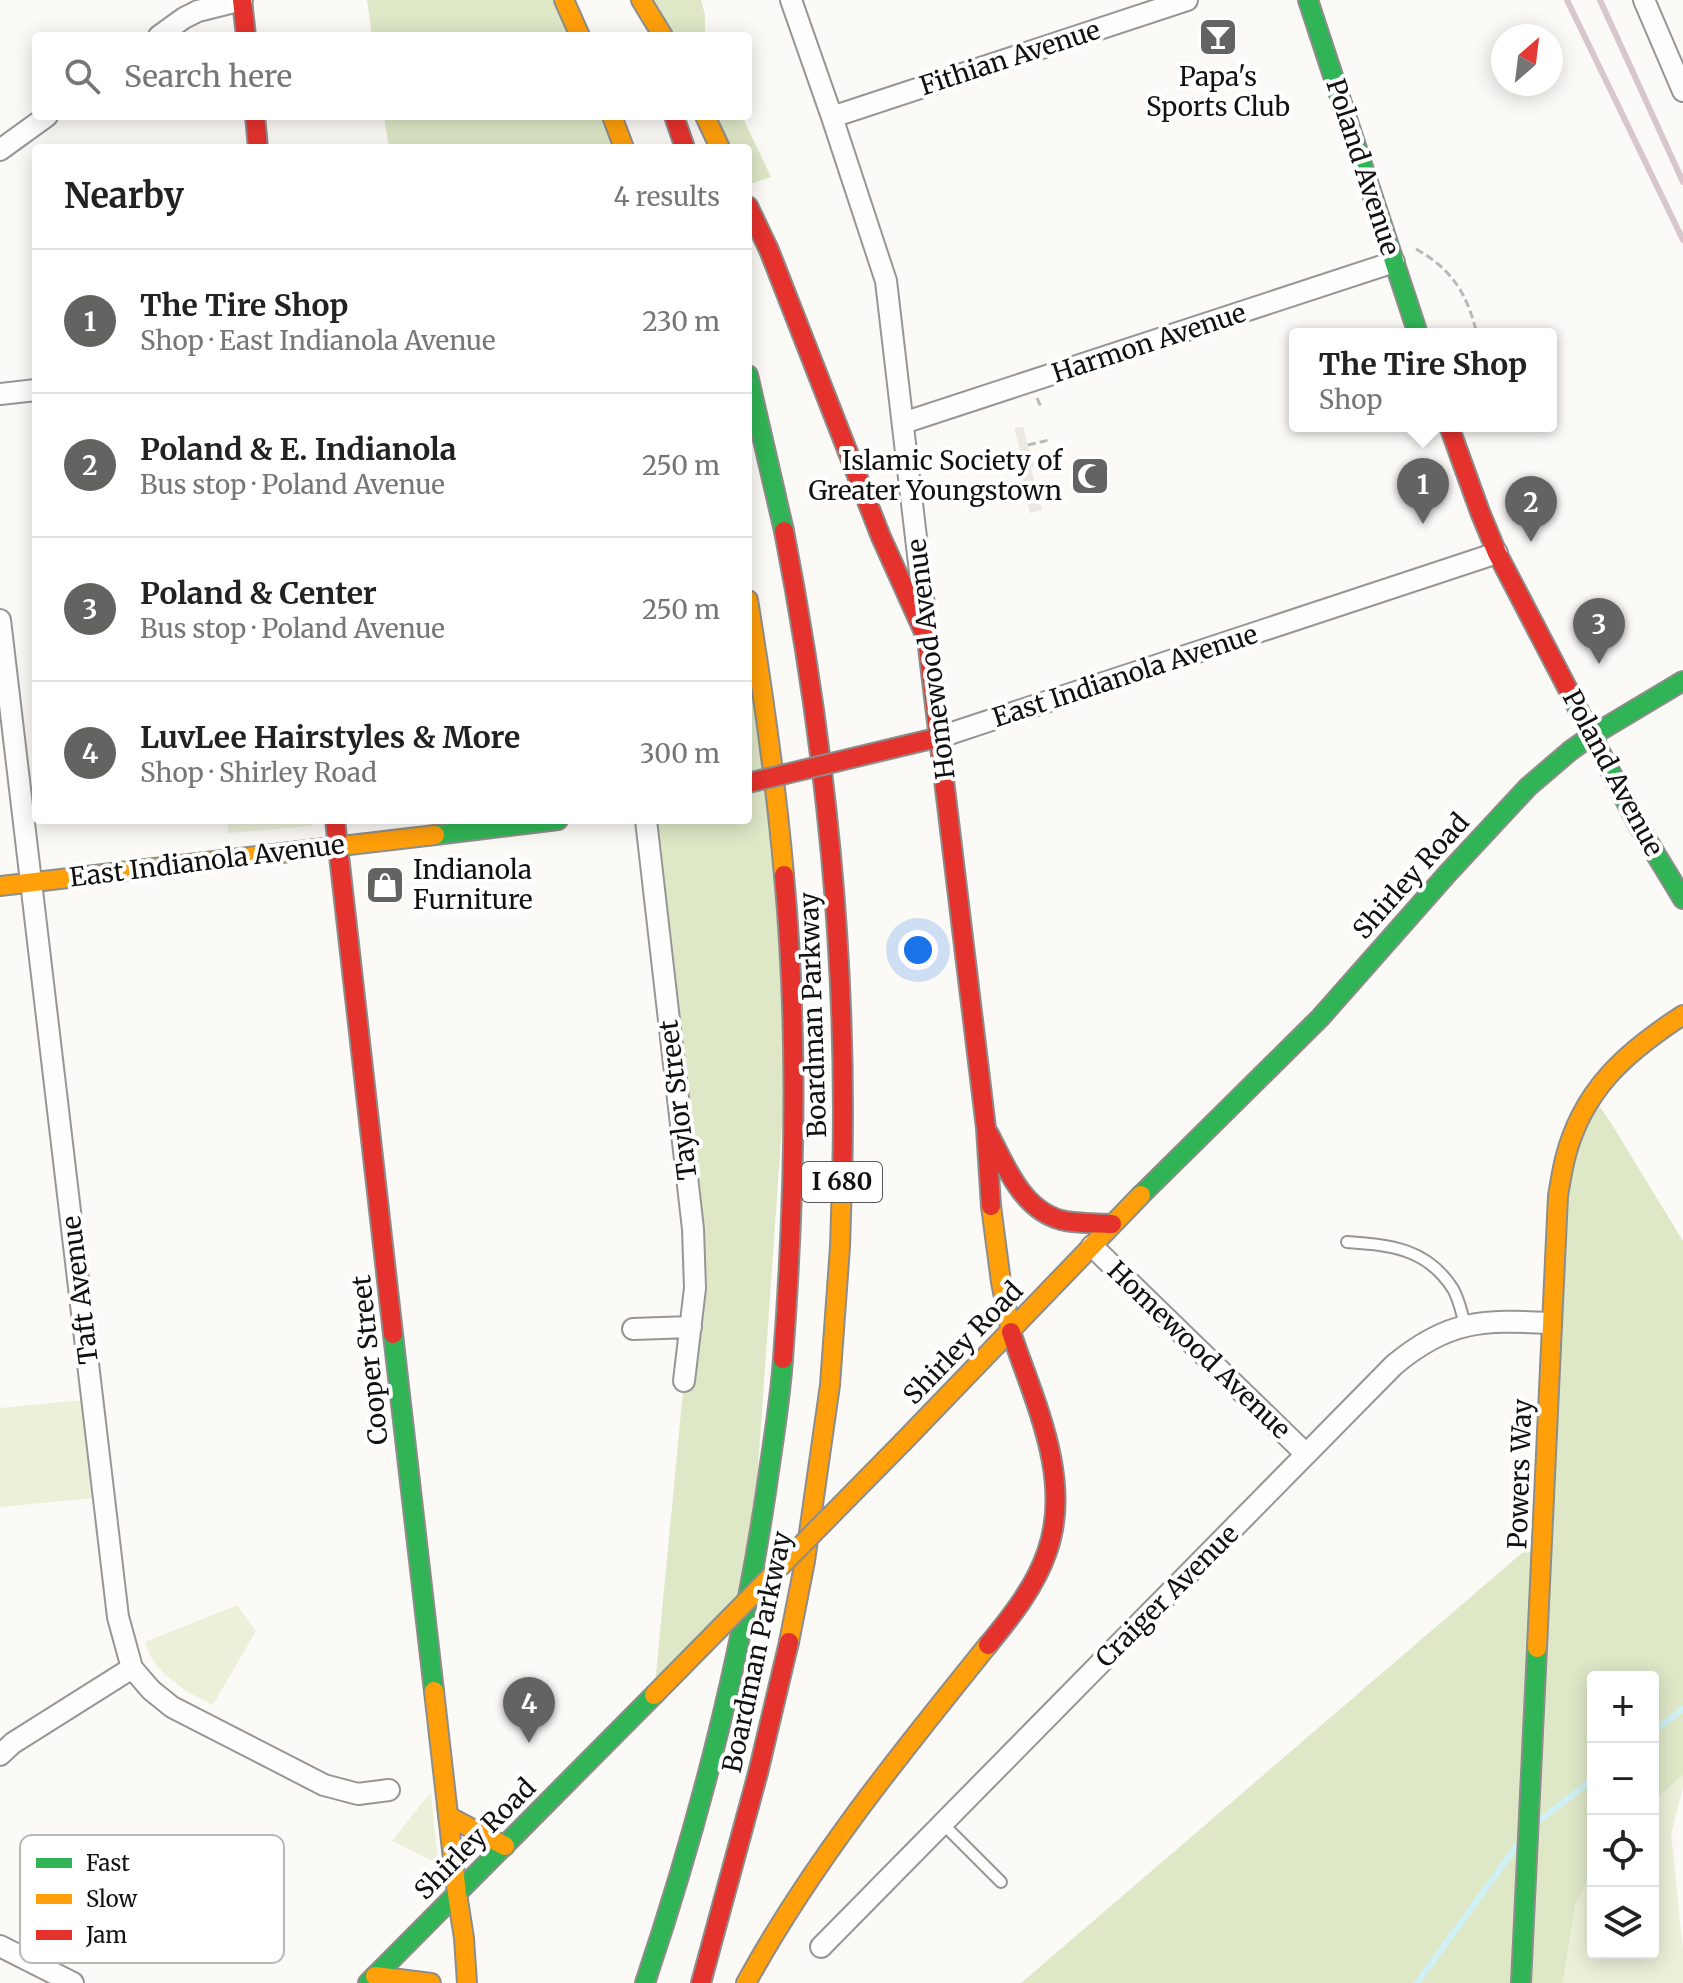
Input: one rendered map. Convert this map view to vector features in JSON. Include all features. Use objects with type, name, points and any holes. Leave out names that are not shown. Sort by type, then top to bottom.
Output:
[{"type":"main road","points":[[242,0],[246,32]]},
{"type":"main road","points":[[564,0],[578,32]]},
{"type":"main road","points":[[629,0],[642,32]]},
{"type":"main road","points":[[641,0],[661,32]]},
{"type":"main road","name":"Poland Avenue","points":[[1308,0],[1416,328]]},
{"type":"main road","points":[[255,120],[258,144]]},
{"type":"main road","points":[[614,120],[622,144]]},
{"type":"main road","points":[[675,120],[684,144]]},
{"type":"main road","points":[[707,120],[718,144]]},
{"type":"main road","points":[[752,214],[769,250],[881,537],[927,639]]},
{"type":"main road","name":"Boardman Parkway","points":[[701,1983],[754,1792],[805,1557],[830,1375],[842,1213],[840,946],[830,820],[819,723],[798,594],[752,391]]},
{"type":"main road","name":"Poland Avenue","points":[[1451,432],[1497,553],[1638,825],[1683,899]]},
{"type":"main road","name":"Boardman Parkway","points":[[645,1983],[699,1811],[731,1685],[758,1548],[782,1375],[794,1154],[792,984],[785,871],[752,625]]},
{"type":"main road","name":"Homewood Avenue","points":[[746,1983],[800,1891],[841,1833],[1016,1611],[1039,1574],[1050,1545],[1056,1514],[1057,1487],[1048,1442],[1011,1332],[1003,1295],[927,639]]},
{"type":"main road","name":"Shirley Road","points":[[372,1980],[1011,1332],[1112,1224],[1320,1018],[1528,787],[1591,736],[1683,681]]},
{"type":"main road","name":"East Indianola Avenue","points":[[752,782],[940,737]]},
{"type":"main road","name":"Cooper Street","points":[[335,824],[467,1983]]},
{"type":"main road","name":"East Indianola Avenue","points":[[0,886],[524,824]]},
{"type":"main road","name":"Powers Way","points":[[1521,1983],[1558,1196],[1565,1155],[1579,1118],[1604,1077],[1621,1059],[1683,1015]]},
{"type":"main road","points":[[986,1128],[1021,1191],[1035,1207],[1060,1220],[1112,1224]]},
{"type":"main road","points":[[448,1816],[505,1846]]},
{"type":"main road","points":[[372,1980],[431,1983]]},
{"type":"street","points":[[165,32],[198,11],[242,0]]},
{"type":"street","name":"Homewood Avenue","points":[[791,0],[886,281],[927,639]]},
{"type":"street","name":"Fithian Avenue","points":[[832,117],[1187,0]]},
{"type":"street","points":[[1644,0],[1683,91]]},
{"type":"street","points":[[0,150],[41,120]]},
{"type":"street","name":"Harmon Avenue","points":[[903,423],[1392,254]]},
{"type":"street","points":[[0,394],[32,390]]},
{"type":"street","name":"East Indianola Avenue","points":[[940,737],[1497,553]]},
{"type":"street","name":"Taft Avenue","points":[[0,620],[118,1617],[132,1668],[151,1690],[172,1707],[324,1785],[358,1794],[389,1790]]},
{"type":"street","name":"Taylor Street","points":[[646,824],[693,1229],[695,1288],[684,1381]]},
{"type":"street","name":"Homewood Avenue","points":[[1092,1246],[1306,1454]]},
{"type":"street","name":"Craiger Avenue","points":[[821,1947],[1412,1349],[1436,1335],[1465,1325],[1499,1321],[1551,1323]]},
{"type":"street","points":[[633,1329],[691,1327]]},
{"type":"street","points":[[0,1755],[13,1743],[132,1668]]},
{"type":"street","points":[[0,1946],[20,1956]]},
{"type":"street","points":[[34,1963],[73,1983]]},
{"type":"lane","points":[[1347,1242],[1382,1244],[1421,1256],[1454,1290],[1465,1325]]},
{"type":"lane","points":[[942,1823],[1001,1882]]},
{"type":"path","points":[[1392,254],[1416,249],[1431,257],[1450,274],[1463,293],[1476,328]]},
{"type":"path","points":[[1037,396],[1042,409]]},
{"type":"path","points":[[1028,445],[1049,440]]},
{"type":"green space","points":[[367,0],[564,0],[578,32],[371,32]]},
{"type":"green space","points":[[642,0],[701,0],[705,32],[661,32]]},
{"type":"green space","points":[[385,120],[614,120],[622,144],[388,144]]},
{"type":"green space","points":[[707,120],[744,120],[771,177],[752,184],[752,144],[718,144]]},
{"type":"green space","points":[[752,635],[792,984],[749,1596],[654,1695],[695,1288],[646,824],[752,824]]},
{"type":"green space","points":[[227,824],[313,824],[313,826],[228,833]]},
{"type":"green space","points":[[1592,1095],[1683,1241],[1683,1775],[1659,1797],[1659,1671],[1587,1671],[1587,1882],[1575,1905],[1563,1983],[1021,1983],[1543,1535],[1558,1196]]},
{"type":"green space","points":[[93,1399],[104,1497],[0,1507],[0,1408]]},
{"type":"green space","points":[[237,1605],[256,1631],[213,1705],[182,1688],[163,1672],[145,1642]]},
{"type":"green space","points":[[1683,1775],[1671,1834],[1683,1949],[1683,1983],[1563,1983],[1575,1905],[1587,1882],[1587,1959],[1659,1959],[1659,1797]]},
{"type":"green space","points":[[431,1792],[438,1864],[392,1841]]},
{"type":"shaded area","points":[[1023,427],[1032,462],[1045,460],[1046,464],[1031,468],[1035,484],[1030,485],[1032,493],[1037,492],[1042,510],[1030,513],[1019,467],[1013,468],[1011,461],[1022,458],[1014,428]]},
{"type":"waterway","points":[[1659,1727],[1683,1709]]},
{"type":"waterway","points":[[1539,1821],[1587,1784]]},
{"type":"waterway","points":[[1417,1983],[1518,1844]]},
{"type":"railway","points":[[1567,0],[1683,240]]},
{"type":"railway","points":[[1600,0],[1683,182]]},
{"type":"traffic: fast","points":[[1308,0],[1416,328]]},
{"type":"traffic: fast","points":[[752,392],[784,531]]},
{"type":"traffic: fast","points":[[1141,1195],[1320,1018],[1528,787],[1591,736],[1683,681]]},
{"type":"traffic: fast","points":[[1573,699],[1638,825],[1683,899]]},
{"type":"traffic: fast","points":[[435,835],[525,824]]},
{"type":"traffic: fast","points":[[393,1334],[434,1691]]},
{"type":"traffic: fast","points":[[645,1983],[700,1802],[731,1679],[756,1555],[783,1359]]},
{"type":"traffic: fast","points":[[1521,1983],[1537,1648]]},
{"type":"traffic: fast","points":[[368,1983],[654,1695]]},
{"type":"traffic: slow","points":[[564,0],[578,32]]},
{"type":"traffic: slow","points":[[641,0],[661,32]]},
{"type":"traffic: slow","points":[[614,120],[622,144]]},
{"type":"traffic: slow","points":[[707,120],[718,144]]},
{"type":"traffic: slow","points":[[752,626],[769,738],[784,875]]},
{"type":"traffic: slow","points":[[0,886],[435,835]]},
{"type":"traffic: slow","points":[[1537,1648],[1558,1196],[1564,1164],[1583,1113],[1609,1075],[1643,1043],[1683,1015]]},
{"type":"traffic: slow","points":[[789,1642],[805,1561],[830,1385],[842,1183]]},
{"type":"traffic: slow","points":[[904,1441],[1141,1195]]},
{"type":"traffic: slow","points":[[991,1206],[1011,1332]]},
{"type":"traffic: slow","points":[[654,1695],[904,1441]]},
{"type":"traffic: slow","points":[[746,1983],[829,1851],[988,1645]]},
{"type":"traffic: slow","points":[[434,1691],[457,1894]]},
{"type":"traffic: slow","points":[[448,1816],[505,1846]]},
{"type":"traffic: slow","points":[[457,1894],[467,1983]]},
{"type":"traffic: slow","points":[[375,1976],[431,1983]]},
{"type":"traffic: jam","points":[[242,0],[246,32]]},
{"type":"traffic: jam","points":[[255,120],[258,144]]},
{"type":"traffic: jam","points":[[675,120],[684,144]]},
{"type":"traffic: jam","points":[[752,214],[769,250],[881,537],[927,639]]},
{"type":"traffic: jam","points":[[1451,432],[1497,553],[1573,699]]},
{"type":"traffic: jam","points":[[784,531],[812,693],[831,855],[841,1018],[842,1183]]},
{"type":"traffic: jam","points":[[927,639],[986,1128],[991,1206]]},
{"type":"traffic: jam","points":[[894,748],[940,737]]},
{"type":"traffic: jam","points":[[752,782],[894,748]]},
{"type":"traffic: jam","points":[[335,824],[393,1334]]},
{"type":"traffic: jam","points":[[783,1359],[794,1117],[792,996],[784,875]]},
{"type":"traffic: jam","points":[[989,1134],[1009,1173],[1036,1207],[1061,1220],[1112,1224]]},
{"type":"traffic: jam","points":[[988,1645],[1036,1577],[1047,1552],[1056,1497],[1047,1440],[1011,1332]]},
{"type":"traffic: jam","points":[[701,1983],[758,1773],[789,1642]]},
{"type":"place","name":"Papa's Sports Club","points":[[1218,37]]},
{"type":"place","name":"Islamic Society of Greater Youngstown","points":[[1090,476]]},
{"type":"place","name":"The Tire Shop","points":[[1423,524]]},
{"type":"place","name":"Poland & E. Indianola","points":[[1531,542]]},
{"type":"place","name":"Poland & Center","points":[[1599,664]]},
{"type":"place","name":"Indianola Furniture","points":[[385,885]]},
{"type":"place","name":"LuvLee Hairstyles & More","points":[[529,1743]]}]
